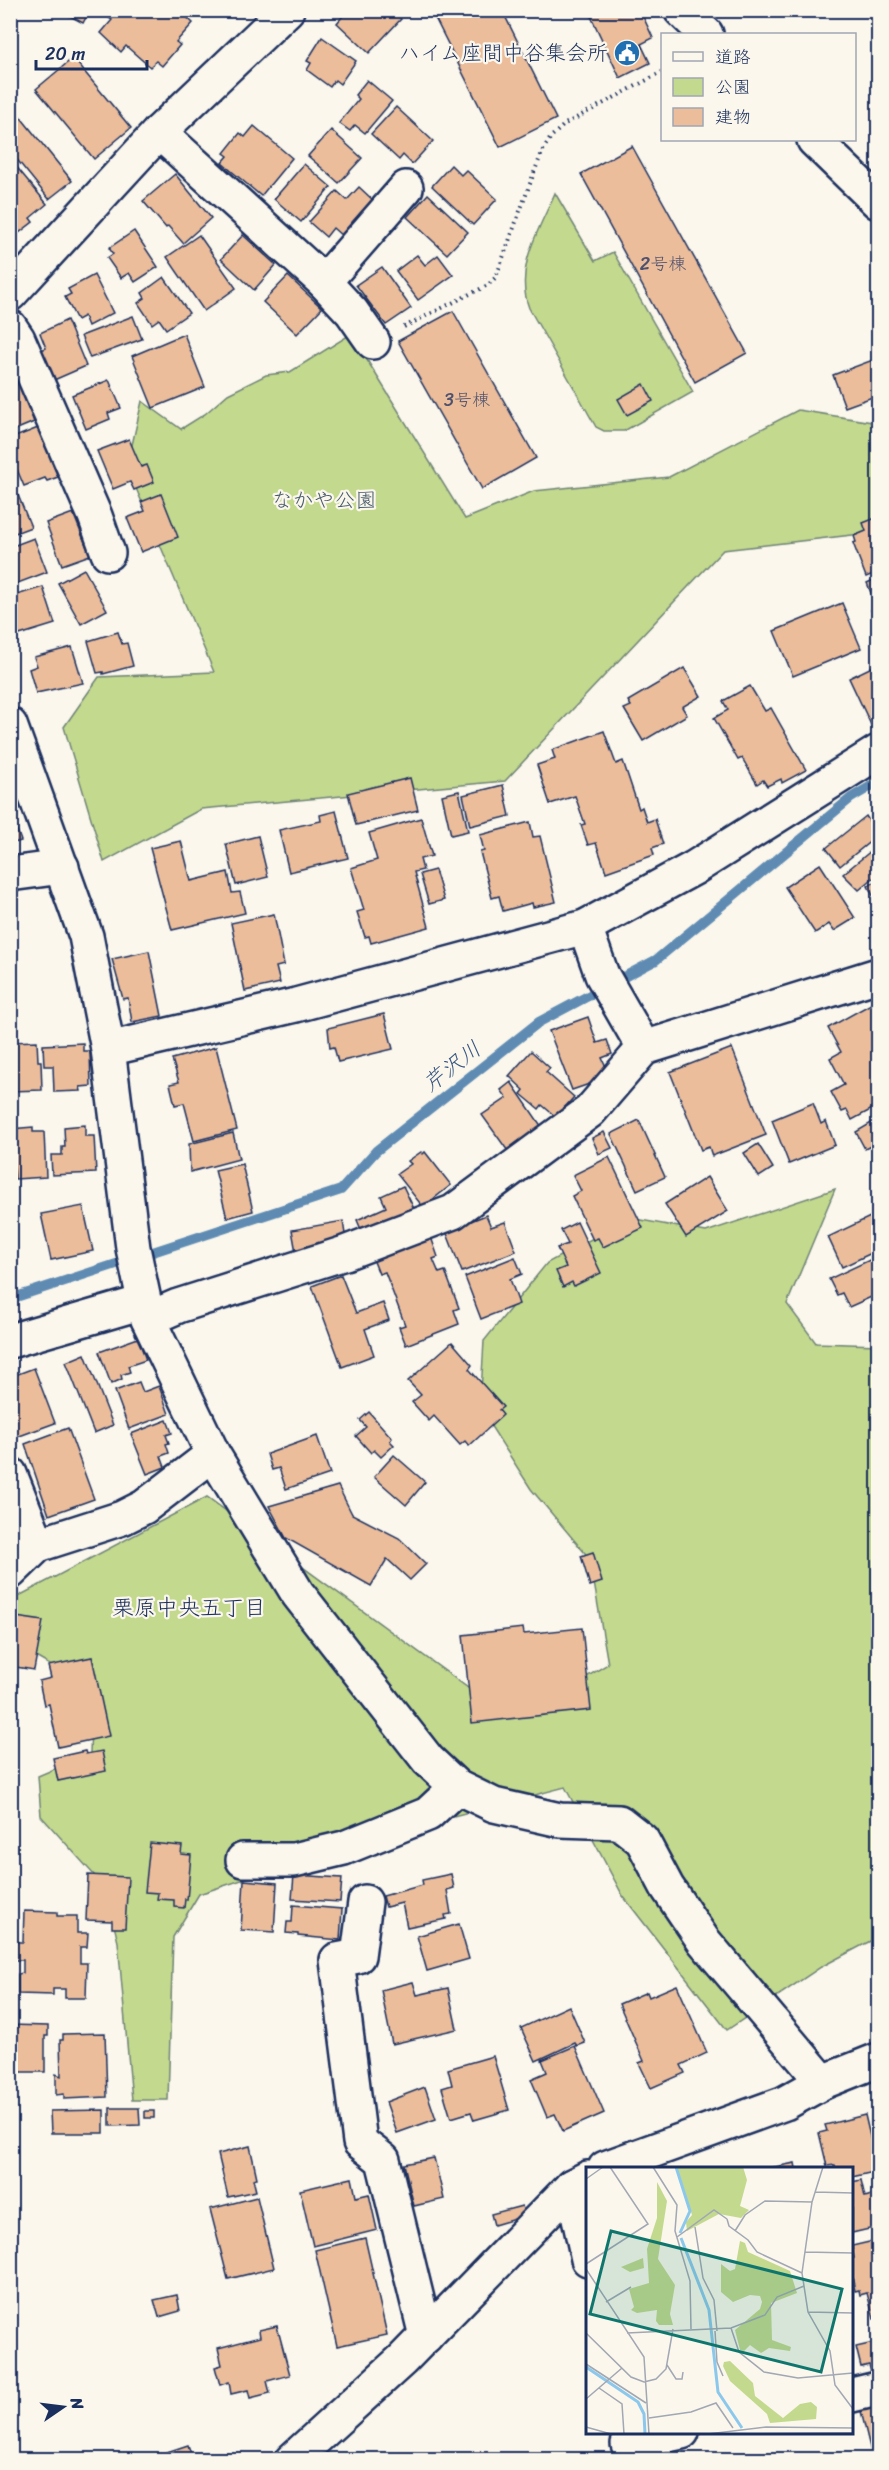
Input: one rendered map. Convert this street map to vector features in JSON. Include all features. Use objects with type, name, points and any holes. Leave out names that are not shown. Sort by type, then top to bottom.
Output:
[{"type":"street","points":[[10,294],[159,132],[287,10]]},
{"type":"street","points":[[681,10],[705,33]]},
{"type":"street","points":[[159,132],[324,282],[352,312],[373,342]]},
{"type":"street","points":[[815,141],[879,202]]},
{"type":"street","points":[[324,282],[406,188]]},
{"type":"street","points":[[10,327],[18,339],[58,428],[108,553]]},
{"type":"street","points":[[10,725],[86,936],[108,1049],[141,1287],[213,1454],[298,1594],[428,1760],[456,1787],[494,1804],[560,1820],[619,1821],[642,1840],[667,1887],[703,1940],[823,2082]]},
{"type":"street","points":[[108,1049],[296,1005],[585,927],[694,868],[879,752]]},
{"type":"street","points":[[10,874],[62,867]]},
{"type":"street","points":[[585,927],[609,987],[644,1048]]},
{"type":"street","points":[[10,1341],[141,1287],[178,1306],[345,1253],[453,1212],[590,1111],[644,1048],[879,975]]},
{"type":"street","points":[[10,1572],[38,1545],[122,1518],[144,1507],[213,1454]]},
{"type":"street","points":[[10,1474],[38,1545]]},
{"type":"street","points":[[243,1860],[294,1860],[344,1848],[428,1814],[456,1787]]},
{"type":"street","points":[[365,1902],[358,1956],[337,1960],[360,2142],[383,2160],[426,2336]]},
{"type":"street","points":[[610,2167],[785,2103],[823,2082],[879,2060]]},
{"type":"street","points":[[292,2460],[426,2336],[580,2182]]},
{"type":"street","points":[[580,2182],[586,2240]]},
{"type":"street","points":[[628,2445],[678,2434]]},
{"type":"path","points":[[373,342],[488,285],[500,268],[535,170],[551,137],[565,124],[661,73]]},
{"type":"green space","points":[[555,193],[595,261],[613,252],[693,392],[624,431],[604,431],[596,427],[529,308],[525,293],[526,264],[530,249]]},
{"type":"green space","name":"なかや公園","points":[[351,334],[465,519],[534,491],[669,477],[798,410],[878,423],[878,532],[723,550],[505,781],[201,809],[104,862],[64,727],[99,677],[214,672],[127,467],[142,401],[181,429],[205,414],[228,394],[266,375],[290,372]]},
{"type":"green space","points":[[835,1189],[787,1304],[816,1343],[878,1345],[878,1937],[821,1967],[727,2030],[623,1896],[565,1787],[369,1838],[199,1894],[173,1937],[168,2100],[132,2100],[118,1942],[105,1887],[41,1816],[38,1776],[90,1754],[92,1689],[11,1643],[15,1598],[207,1497],[475,1693],[554,1697],[608,1664],[590,1559],[531,1489],[480,1409],[484,1341],[547,1263],[630,1218],[706,1232]]},
{"type":"building","points":[[59,10],[90,10],[83,23]]},
{"type":"building","points":[[110,10],[179,10],[193,23],[176,42],[180,45],[162,66],[156,61],[150,67],[126,46],[121,52],[101,33],[112,20],[106,16]]},
{"type":"building","points":[[348,10],[391,10],[401,19],[369,53],[337,23]]},
{"type":"building","points":[[431,10],[502,10],[556,119],[500,147]]},
{"type":"building","name":"ハイム座間中谷集会所","points":[[588,10],[640,10],[653,38],[641,44],[650,63],[620,78]]},
{"type":"building","points":[[322,37],[356,61],[340,84],[335,80],[330,87],[307,70],[311,63],[307,61]]},
{"type":"building","points":[[73,58],[131,128],[94,159],[36,89]]},
{"type":"building","points":[[367,80],[392,101],[365,133],[355,125],[350,131],[339,123],[359,99],[355,95]]},
{"type":"building","points":[[10,104],[72,181],[49,199],[10,151]]},
{"type":"building","points":[[396,107],[433,141],[412,164],[403,155],[399,160],[371,134]]},
{"type":"building","points":[[254,126],[292,158],[261,196],[222,163],[228,156],[224,153],[240,133],[245,137]]},
{"type":"building","points":[[331,130],[362,158],[339,183],[308,156]]},
{"type":"building","points":[[632,146],[747,353],[695,382],[581,174]]},
{"type":"building","points":[[10,159],[47,204],[30,218],[33,222],[15,236],[10,231]]},
{"type":"building","points":[[304,164],[331,187],[301,222],[274,199]]},
{"type":"building","points":[[451,165],[461,175],[466,170],[497,199],[473,225],[432,186]]},
{"type":"building","points":[[175,174],[211,218],[183,243],[168,226],[166,228],[143,201]]},
{"type":"building","points":[[359,187],[374,201],[342,236],[333,228],[326,237],[309,222],[337,191],[347,200]]},
{"type":"building","points":[[428,194],[468,232],[447,254],[407,217]]},
{"type":"building","points":[[134,231],[158,267],[135,282],[129,273],[121,278],[107,258],[113,254],[109,248]]},
{"type":"building","points":[[199,235],[236,288],[204,311],[167,257]]},
{"type":"building","points":[[243,235],[276,265],[254,290],[221,259]]},
{"type":"building","points":[[417,255],[425,265],[438,255],[453,275],[418,300],[396,271]]},
{"type":"building","points":[[382,267],[411,308],[386,325],[356,285]]},
{"type":"building","points":[[94,275],[113,313],[88,326],[84,316],[77,320],[65,297],[71,294],[68,289]]},
{"type":"building","points":[[288,276],[322,308],[297,334],[263,302]]},
{"type":"building","points":[[164,277],[189,313],[166,329],[159,319],[152,324],[138,303],[145,298],[142,293]]},
{"type":"building","points":[[453,311],[536,458],[482,489],[398,341]]},
{"type":"building","points":[[133,316],[142,339],[90,358],[81,336]]},
{"type":"building","points":[[67,320],[86,366],[54,380],[41,350],[46,348],[40,333]]},
{"type":"building","points":[[184,334],[205,387],[153,408],[132,356]]},
{"type":"building","points":[[878,358],[878,395],[845,407],[833,375]]},
{"type":"building","points":[[17,380],[34,422],[10,432],[10,383]]},
{"type":"building","points":[[109,380],[121,408],[108,413],[110,419],[86,429],[72,395]]},
{"type":"building","points":[[644,384],[653,401],[627,415],[618,399]]},
{"type":"building","points":[[38,428],[58,477],[47,481],[45,478],[24,486],[10,453],[10,439]]},
{"type":"building","points":[[129,439],[141,467],[147,465],[154,482],[134,490],[130,482],[113,489],[97,451]]},
{"type":"building","points":[[161,494],[178,537],[141,552],[127,518],[145,511],[141,502]]},
{"type":"building","points":[[18,495],[31,527],[10,535],[10,498]]},
{"type":"building","points":[[73,513],[90,555],[62,565],[46,523]]},
{"type":"building","points":[[878,517],[878,572],[866,577],[853,543],[856,542],[854,536],[866,531],[863,523]]},
{"type":"building","points":[[34,538],[47,572],[10,586],[10,547]]},
{"type":"building","points":[[84,569],[107,610],[81,624],[58,583]]},
{"type":"building","points":[[878,578],[878,628],[871,610],[877,608],[867,583]]},
{"type":"building","points":[[43,587],[55,624],[16,636],[10,619],[10,597]]},
{"type":"building","points":[[842,603],[861,648],[793,676],[774,631]]},
{"type":"building","points":[[118,632],[122,644],[127,643],[133,666],[103,674],[103,672],[97,673],[88,641]]},
{"type":"building","points":[[72,647],[83,683],[36,693],[29,669],[37,666],[34,657]]},
{"type":"building","points":[[878,664],[878,724],[872,727],[849,678]]},
{"type":"building","points":[[684,668],[701,696],[682,707],[687,715],[643,741],[624,709],[631,706],[628,701]]},
{"type":"building","points":[[750,686],[765,711],[771,708],[806,770],[782,783],[781,779],[767,786],[763,780],[757,784],[742,758],[738,760],[714,718],[728,710],[723,701]]},
{"type":"building","points":[[604,731],[616,764],[623,761],[639,809],[642,807],[647,822],[655,819],[663,844],[652,848],[654,855],[606,872],[596,843],[588,845],[581,825],[585,824],[575,796],[550,804],[537,765],[555,759],[552,750]]},
{"type":"building","points":[[410,778],[418,810],[356,825],[348,793]]},
{"type":"building","points":[[503,785],[510,816],[470,826],[463,795]]},
{"type":"building","points":[[459,791],[468,831],[451,835],[442,795]]},
{"type":"building","points":[[10,811],[21,841],[10,844]]},
{"type":"building","points":[[336,811],[348,858],[289,872],[279,830],[321,821],[320,815]]},
{"type":"building","points":[[866,816],[878,835],[840,866],[826,848]]},
{"type":"building","points":[[421,818],[432,856],[420,859],[423,870],[414,872],[429,927],[371,943],[369,936],[365,937],[357,912],[364,910],[351,868],[377,860],[369,833]]},
{"type":"building","points":[[530,822],[533,837],[540,836],[556,902],[533,907],[532,903],[503,911],[499,896],[492,898],[480,852],[484,851],[480,835]]},
{"type":"building","points":[[258,836],[268,877],[236,885],[226,844]]},
{"type":"building","points":[[181,841],[191,881],[228,872],[232,893],[240,892],[245,913],[172,930],[150,848]]},
{"type":"building","points":[[878,845],[878,874],[859,890],[843,874]]},
{"type":"building","points":[[820,864],[855,918],[834,931],[829,924],[815,933],[785,887]]},
{"type":"building","points":[[435,870],[444,900],[429,904],[420,874]]},
{"type":"building","points":[[878,880],[878,905],[868,886]]},
{"type":"building","points":[[274,914],[284,965],[276,967],[280,983],[245,991],[231,923]]},
{"type":"building","points":[[149,951],[162,1016],[132,1022],[128,998],[123,999],[112,959]]},
{"type":"building","points":[[878,1000],[878,1106],[852,1120],[847,1110],[842,1112],[831,1092],[844,1085],[830,1058],[841,1052],[828,1028]]},
{"type":"building","points":[[384,1014],[393,1049],[338,1062],[334,1047],[330,1048],[328,1028]]},
{"type":"building","points":[[588,1017],[597,1043],[607,1040],[612,1054],[602,1058],[608,1071],[596,1076],[598,1081],[572,1090],[549,1031]]},
{"type":"building","points":[[37,1041],[38,1061],[41,1061],[42,1090],[10,1091],[10,1042]]},
{"type":"building","points":[[83,1043],[83,1051],[90,1051],[91,1086],[80,1087],[81,1091],[54,1092],[53,1066],[44,1066],[43,1045]]},
{"type":"building","points":[[216,1047],[237,1130],[194,1141],[184,1103],[175,1105],[170,1084],[179,1082],[172,1059]]},
{"type":"building","points":[[732,1048],[766,1135],[712,1156],[709,1147],[701,1150],[670,1072]]},
{"type":"building","points":[[531,1051],[550,1068],[546,1072],[574,1097],[556,1117],[542,1105],[539,1109],[521,1094],[524,1090],[509,1076]]},
{"type":"building","points":[[511,1082],[544,1130],[510,1154],[482,1115],[507,1098],[501,1090]]},
{"type":"building","points":[[813,1103],[821,1124],[826,1121],[835,1145],[789,1164],[772,1120]]},
{"type":"building","points":[[878,1119],[878,1142],[865,1149],[856,1132]]},
{"type":"building","points":[[639,1120],[665,1177],[637,1190],[611,1134]]},
{"type":"building","points":[[85,1125],[85,1136],[94,1136],[96,1173],[52,1175],[51,1155],[62,1155],[62,1147],[65,1147],[64,1127]]},
{"type":"building","points":[[33,1127],[33,1132],[44,1132],[46,1177],[15,1179],[14,1165],[10,1165],[10,1129]]},
{"type":"building","points":[[604,1132],[612,1148],[599,1154],[592,1138]]},
{"type":"building","points":[[233,1133],[239,1159],[190,1172],[189,1144]]},
{"type":"building","points":[[758,1144],[773,1168],[759,1177],[744,1153]]},
{"type":"building","points":[[421,1152],[423,1154],[425,1152],[451,1185],[423,1207],[397,1174],[411,1164],[408,1161]]},
{"type":"building","points":[[609,1157],[643,1228],[603,1247],[598,1238],[593,1240],[572,1196],[581,1191],[573,1175]]},
{"type":"building","points":[[242,1164],[253,1211],[227,1218],[215,1170]]},
{"type":"building","points":[[707,1177],[728,1211],[686,1237],[665,1204]]},
{"type":"building","points":[[403,1186],[415,1211],[363,1234],[357,1220],[386,1207],[381,1196]]},
{"type":"building","points":[[83,1206],[93,1251],[51,1260],[41,1214]]},
{"type":"building","points":[[486,1215],[491,1227],[505,1222],[516,1251],[462,1272],[446,1231]]},
{"type":"building","points":[[870,1217],[878,1235],[878,1250],[842,1267],[828,1237]]},
{"type":"building","points":[[343,1221],[346,1241],[296,1252],[292,1230]]},
{"type":"building","points":[[577,1222],[601,1273],[574,1286],[572,1282],[563,1287],[556,1271],[566,1267],[557,1248],[568,1244],[561,1230]]},
{"type":"building","points":[[431,1237],[438,1257],[433,1259],[439,1273],[445,1271],[459,1308],[454,1310],[459,1324],[406,1345],[399,1327],[405,1325],[385,1272],[379,1274],[373,1259]]},
{"type":"building","points":[[515,1257],[522,1274],[510,1279],[519,1304],[481,1319],[465,1277]]},
{"type":"building","points":[[876,1257],[878,1294],[849,1307],[842,1293],[837,1295],[829,1279]]},
{"type":"building","points":[[341,1275],[356,1313],[383,1303],[389,1320],[365,1329],[374,1355],[342,1367],[312,1286]]},
{"type":"building","points":[[138,1338],[146,1360],[128,1366],[130,1372],[121,1375],[122,1379],[111,1384],[99,1352]]},
{"type":"building","points":[[452,1342],[472,1365],[469,1369],[503,1407],[499,1410],[503,1415],[469,1446],[465,1441],[460,1445],[434,1416],[429,1421],[412,1402],[421,1395],[408,1381]]},
{"type":"building","points":[[85,1354],[113,1425],[94,1433],[66,1362]]},
{"type":"building","points":[[34,1368],[55,1423],[14,1438],[10,1428],[10,1377]]},
{"type":"building","points":[[139,1382],[143,1392],[159,1386],[169,1414],[129,1429],[115,1391]]},
{"type":"building","points":[[369,1412],[392,1438],[390,1441],[394,1445],[381,1457],[374,1450],[371,1453],[356,1436],[366,1427],[360,1420]]},
{"type":"building","points":[[167,1420],[172,1433],[166,1435],[169,1453],[161,1456],[165,1467],[147,1474],[131,1434]]},
{"type":"building","points":[[68,1428],[94,1499],[49,1515],[25,1444]]},
{"type":"building","points":[[317,1436],[330,1474],[286,1489],[279,1468],[272,1470],[267,1454]]},
{"type":"building","points":[[394,1455],[425,1482],[406,1505],[374,1477]]},
{"type":"building","points":[[338,1486],[352,1514],[399,1538],[426,1564],[410,1580],[387,1559],[371,1586],[286,1538],[269,1506]]},
{"type":"building","points":[[593,1552],[602,1582],[590,1586],[581,1556]]},
{"type":"building","points":[[16,1617],[43,1621],[34,1670],[10,1666],[10,1628],[14,1629]]},
{"type":"building","points":[[523,1628],[524,1634],[582,1628],[591,1710],[472,1723],[463,1635]]},
{"type":"building","points":[[92,1657],[109,1736],[58,1747],[49,1704],[44,1705],[39,1681],[51,1678],[48,1666]]},
{"type":"building","points":[[85,1751],[86,1754],[102,1751],[106,1771],[58,1781],[53,1758]]},
{"type":"building","points":[[150,1843],[182,1846],[181,1854],[191,1855],[187,1900],[185,1899],[184,1908],[174,1907],[174,1900],[157,1899],[158,1893],[145,1892]]},
{"type":"building","points":[[451,1874],[454,1888],[447,1890],[451,1914],[445,1915],[446,1919],[407,1927],[402,1903],[386,1907],[383,1896],[423,1885],[422,1880]]},
{"type":"building","points":[[88,1875],[128,1877],[125,1928],[112,1928],[112,1921],[86,1920]]},
{"type":"building","points":[[294,1875],[342,1878],[340,1902],[292,1899]]},
{"type":"building","points":[[244,1880],[277,1883],[274,1932],[241,1930]]},
{"type":"building","points":[[293,1905],[342,1909],[340,1940],[286,1933],[287,1922],[292,1922]]},
{"type":"building","points":[[24,1911],[57,1912],[57,1916],[77,1916],[77,1933],[88,1933],[87,1947],[80,1947],[80,1963],[87,1963],[86,1998],[65,1998],[65,1989],[53,1989],[53,1995],[18,1994],[18,1974],[23,1973],[23,1960],[13,1960],[13,1942],[23,1942]]},
{"type":"building","points":[[459,1924],[469,1959],[427,1971],[417,1936]]},
{"type":"building","points":[[413,1982],[417,1995],[448,1988],[457,2029],[392,2044],[381,1990]]},
{"type":"building","points":[[677,1985],[707,2053],[681,2065],[685,2073],[651,2088],[639,2063],[644,2061],[619,2004],[647,1992],[649,1997]]},
{"type":"building","points":[[569,2006],[585,2043],[577,2046],[575,2043],[536,2061],[521,2028]]},
{"type":"building","points":[[10,2025],[48,2026],[48,2036],[45,2036],[45,2072],[10,2072]]},
{"type":"building","points":[[105,2033],[107,2097],[64,2099],[64,2094],[56,2095],[56,2074],[61,2076],[60,2040],[63,2040],[63,2034]]},
{"type":"building","points":[[575,2046],[604,2113],[563,2131],[555,2114],[547,2117],[531,2079],[547,2072],[542,2060]]},
{"type":"building","points":[[493,2056],[509,2110],[474,2120],[471,2112],[451,2118],[442,2088],[452,2085],[448,2069]]},
{"type":"building","points":[[425,2087],[436,2119],[397,2133],[386,2102]]},
{"type":"building","points":[[110,2108],[139,2108],[140,2125],[110,2126]]},
{"type":"building","points":[[104,2110],[104,2133],[51,2133],[50,2111]]},
{"type":"building","points":[[145,2111],[154,2111],[154,2118],[145,2118]]},
{"type":"building","points":[[865,2115],[878,2171],[853,2177],[853,2167],[827,2166],[819,2133],[827,2131],[825,2125]]},
{"type":"building","points":[[250,2146],[257,2178],[253,2179],[256,2191],[228,2197],[218,2154]]},
{"type":"building","points":[[434,2158],[444,2199],[414,2206],[404,2164]]},
{"type":"building","points":[[795,2163],[796,2167],[775,2167]]},
{"type":"building","points":[[352,2178],[356,2197],[369,2194],[377,2230],[313,2246],[300,2190]]},
{"type":"building","points":[[861,2180],[865,2197],[878,2193],[878,2227],[853,2233],[853,2182]]},
{"type":"building","points":[[257,2197],[274,2268],[228,2279],[210,2209]]},
{"type":"building","points":[[522,2206],[525,2216],[494,2225],[491,2214]]},
{"type":"building","points":[[365,2238],[387,2335],[337,2346],[315,2250]]},
{"type":"building","points":[[878,2240],[878,2318],[874,2319],[867,2293],[860,2295],[859,2290],[855,2291],[853,2246]]},
{"type":"building","points":[[177,2295],[180,2311],[159,2317],[154,2300]]},
{"type":"building","points":[[277,2326],[290,2375],[267,2381],[270,2393],[250,2398],[248,2390],[231,2394],[229,2382],[220,2385],[215,2367],[222,2365],[218,2348],[260,2337],[259,2330]]},
{"type":"building","points":[[878,2342],[878,2373],[872,2375],[869,2365],[861,2367],[856,2347]]},
{"type":"building","points":[[878,2407],[878,2460],[873,2460],[861,2411]]},
{"type":"building","points":[[188,2445],[193,2460],[156,2460],[155,2456]]},
{"type":"waterway","name":"芹沢川","points":[[10,1299],[341,1190],[376,1151],[539,1022],[656,960],[851,798],[878,782]]},
{"type":"place","name":"ハイム座間中谷集会所","points":[[627,53]]},
{"type":"district","name":"栗原中央五丁目","points":[[189,1607]]}]
